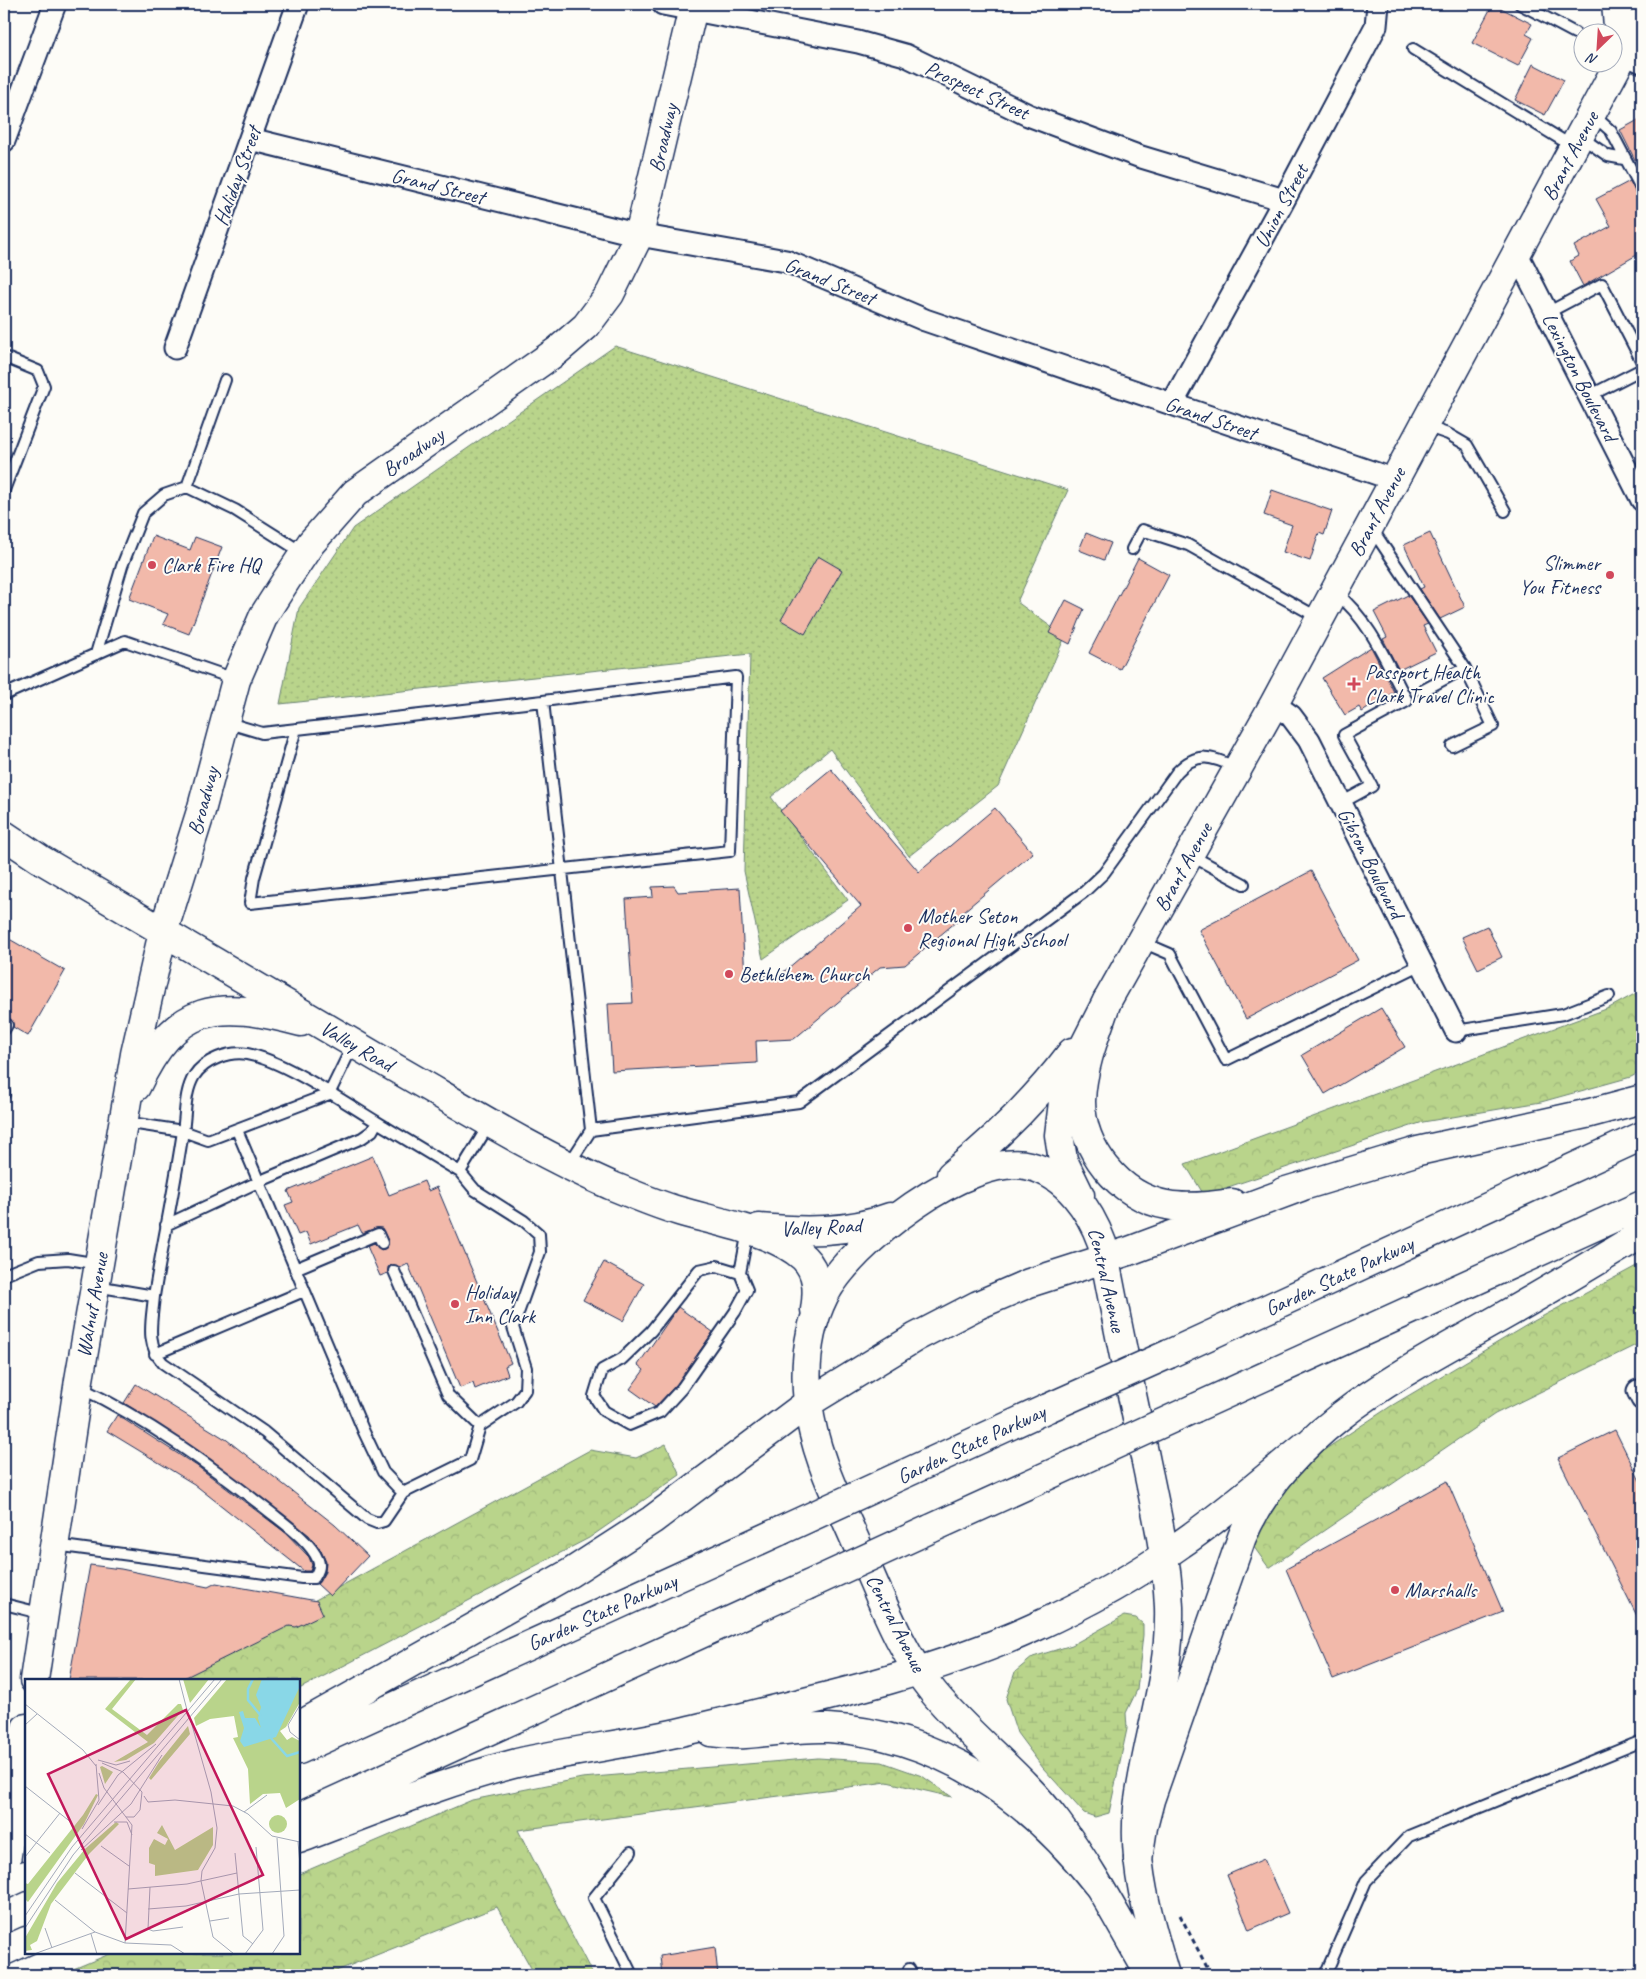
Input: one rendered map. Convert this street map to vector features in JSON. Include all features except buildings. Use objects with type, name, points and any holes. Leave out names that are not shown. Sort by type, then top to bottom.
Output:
[{"type":"main road","points":[[1616,4],[1632,63]]},
{"type":"main road","name":"Broadway","points":[[163,932],[202,811],[236,680],[264,615],[304,554],[355,493],[558,351],[586,326],[610,294],[639,235],[694,7]]},
{"type":"main road","name":"Brant Avenue","points":[[1089,1212],[1063,1160],[1059,1121],[1069,1080],[1107,1001],[1274,704],[1516,254],[1583,133],[1632,63],[1642,20]]},
{"type":"main road","name":"Valley Road","points":[[4,835],[40,859],[345,1039],[490,1122],[569,1164],[636,1196],[675,1210],[737,1228],[794,1251],[810,1266],[814,1274],[817,1289],[813,1324]]},
{"type":"main road","name":"Walnut Avenue","points":[[34,1679],[78,1387],[123,1122],[135,1054],[163,932]]},
{"type":"main road","points":[[1107,1001],[1084,1076],[1082,1109],[1090,1142],[1110,1173],[1139,1195],[1157,1203],[1176,1206],[1243,1201],[1301,1187]]},
{"type":"main road","name":"Brant Avenue","points":[[913,1206],[973,1157],[1030,1102],[1070,1054],[1107,1001]]},
{"type":"main road","points":[[123,1122],[132,1096],[150,1062],[174,1032],[198,1015],[215,1010],[250,1012],[298,1022],[345,1039]]},
{"type":"main road","points":[[300,1725],[570,1573],[666,1510],[808,1403],[916,1337],[978,1305],[1056,1274],[1105,1259],[1301,1187],[1418,1151],[1600,1111],[1642,1099]]},
{"type":"main road","name":"Garden State Parkway","points":[[300,1750],[1642,1136]]},
{"type":"main road","name":"Central Avenue","points":[[1150,1975],[1059,1825],[1035,1795],[946,1707],[919,1672],[887,1613],[823,1465],[814,1436],[808,1403],[807,1355],[813,1324],[825,1294],[842,1268],[864,1245],[913,1206],[949,1185],[984,1170],[1020,1165],[1040,1170],[1059,1181],[1076,1196],[1089,1212],[1099,1236],[1105,1259],[1164,1556],[1168,1592],[1168,1650],[1142,1787],[1137,1824],[1138,1858],[1147,1912],[1165,1975]]},
{"type":"main road","points":[[300,1817],[1642,1205]]},
{"type":"main road","name":"Valley Road","points":[[737,1228],[842,1230],[882,1220],[913,1206]]},
{"type":"main road","points":[[300,1839],[449,1784],[501,1768],[685,1731],[919,1672],[969,1655],[1036,1627],[1131,1577],[1164,1556],[1193,1536],[1364,1400],[1427,1358],[1642,1234]]},
{"type":"main road","points":[[1138,1858],[1150,1800],[1242,1537],[1270,1486],[1306,1445]]},
{"type":"main road","points":[[685,1731],[743,1734],[826,1728],[882,1734],[913,1743],[960,1764],[1008,1795],[1056,1836],[1096,1884]]},
{"type":"main road","points":[[4,1875],[18,1743]]},
{"type":"main road","points":[[4,1885],[25,1875]]},
{"type":"main road","points":[[4,1952],[25,1942]]},
{"type":"street","points":[[4,141],[56,4]]},
{"type":"street","name":"Haliday Street","points":[[175,348],[298,4]]},
{"type":"street","name":"Prospect Street","points":[[663,4],[694,7],[858,42],[905,55],[1028,115],[1138,156],[1284,200]]},
{"type":"street","name":"Union Street","points":[[1172,404],[1284,200],[1376,26],[1378,4]]},
{"type":"street","name":"Grand Street","points":[[250,139],[639,235],[786,261],[924,320],[1395,480]]},
{"type":"street","name":"Lexington Boulevard","points":[[1516,254],[1642,500]]},
{"type":"street","name":"Gibson Boulevard","points":[[1274,704],[1291,716],[1304,732],[1456,1031]]},
{"type":"lane","points":[[1520,4],[1574,32]]},
{"type":"lane","points":[[1413,49],[1583,133],[1608,156],[1624,159]]},
{"type":"lane","points":[[1583,133],[1611,131],[1619,143],[1624,159],[1642,190]]},
{"type":"lane","points":[[1547,313],[1602,284],[1642,362]]},
{"type":"lane","points":[[4,357],[38,371],[44,386],[4,490]]},
{"type":"lane","points":[[1589,396],[1642,369]]},
{"type":"lane","points":[[187,487],[225,380]]},
{"type":"lane","points":[[1424,426],[1448,434],[1467,445],[1505,510]]},
{"type":"lane","points":[[96,654],[122,566],[143,513],[164,495],[187,487],[235,510],[304,554]]},
{"type":"lane","points":[[1370,526],[1465,668],[1493,726],[1452,746]]},
{"type":"lane","points":[[1132,549],[1142,530],[1188,545],[1320,618]]},
{"type":"lane","points":[[1334,592],[1350,604],[1370,631],[1407,701],[1344,735],[1372,786],[1341,803]]},
{"type":"lane","points":[[4,695],[125,641],[236,680]]},
{"type":"lane","points":[[1422,691],[1465,668]]},
{"type":"lane","points":[[224,721],[262,733],[736,677],[730,851],[250,903],[254,878],[296,729]]},
{"type":"lane","points":[[543,700],[591,1130],[569,1164]]},
{"type":"lane","points":[[591,1130],[799,1102],[1084,892],[1104,872],[1177,772],[1187,762],[1198,758],[1210,758],[1238,768]]},
{"type":"lane","points":[[1189,855],[1244,884]]},
{"type":"lane","points":[[1141,942],[1170,954],[1226,1060],[1422,964]]},
{"type":"lane","points":[[1456,1031],[1563,1014],[1609,996]]},
{"type":"lane","points":[[329,1094],[345,1039]]},
{"type":"lane","points":[[227,1054],[246,1054],[270,1061],[378,1122],[396,1131],[460,1172],[475,1190],[539,1234],[540,1252],[513,1327],[526,1368],[525,1390],[516,1402],[480,1426],[470,1460],[403,1493],[384,1521],[377,1523],[367,1519],[264,1432],[171,1371],[155,1354],[150,1340],[154,1296],[183,1132],[187,1091],[195,1075],[210,1062],[227,1054]]},
{"type":"lane","points":[[123,1122],[183,1132],[208,1140],[329,1094]]},
{"type":"lane","points":[[166,1225],[258,1182],[362,1138],[372,1131],[378,1122]]},
{"type":"lane","points":[[460,1172],[490,1122]]},
{"type":"lane","points":[[236,1130],[383,1472],[403,1493]]},
{"type":"lane","points":[[737,1228],[740,1274],[747,1290],[735,1312],[682,1388],[660,1412],[629,1425],[604,1411],[594,1396],[602,1370],[622,1359],[651,1331],[699,1270],[717,1266],[740,1274]]},
{"type":"lane","points":[[295,1269],[378,1234],[382,1243]]},
{"type":"lane","points":[[4,1275],[39,1261],[68,1259],[98,1275],[154,1296]]},
{"type":"lane","points":[[394,1271],[448,1395],[480,1426]]},
{"type":"lane","points":[[155,1354],[304,1290]]},
{"type":"lane","points":[[54,1545],[314,1578],[319,1568],[318,1561],[300,1536],[216,1469],[112,1403],[78,1387]]},
{"type":"lane","points":[[4,1604],[44,1614]]},
{"type":"lane","points":[[1325,1975],[1366,1880],[1409,1836],[1642,1741]]},
{"type":"lane","points":[[631,1852],[594,1898],[632,1975]]},
{"type":"path","points":[[1180,1916],[1211,1975]]},
{"type":"green space","points":[[615,346],[1068,490],[1017,602],[1065,637],[998,786],[909,856],[830,749],[771,797],[848,900],[763,959],[744,871],[750,654],[280,704],[299,608],[353,528]]},
{"type":"green space","points":[[1642,990],[1642,1071],[1631,1077],[1541,1102],[1423,1122],[1204,1195],[1185,1164],[1609,1008]]},
{"type":"green space","points":[[1642,1263],[1642,1342],[1495,1414],[1269,1568],[1251,1543],[1297,1468],[1391,1406],[1532,1322]]},
{"type":"green space","points":[[666,1444],[680,1475],[589,1538],[300,1688],[300,1679],[171,1679],[590,1450],[636,1458]]},
{"type":"green space","points":[[1124,1616],[1136,1618],[1143,1624],[1137,1690],[1126,1713],[1127,1729],[1109,1813],[1095,1817],[1084,1813],[1043,1768],[1017,1733],[1006,1699],[1015,1672],[1033,1657],[1072,1645]]},
{"type":"green space","points":[[818,1758],[882,1762],[922,1776],[952,1797],[887,1782],[518,1830],[593,1975],[535,1975],[497,1907],[326,1975],[59,1975],[110,1954],[300,1954],[300,1874],[472,1800],[582,1778]]},
{"type":"place","name":"Clark Fire HQ","points":[[152,565]]},
{"type":"place","name":"Slimmer You Fitness","points":[[1610,575]]},
{"type":"place","name":"Passport Health Clark Travel Clinic","points":[[1354,684]]},
{"type":"place","name":"Mother Seton Regional High School","points":[[908,928]]},
{"type":"place","name":"Bethlehem Church","points":[[729,974]]},
{"type":"place","name":"Holiday Inn Clark","points":[[455,1304]]},
{"type":"place","name":"Marshalls","points":[[1395,1590]]}]
